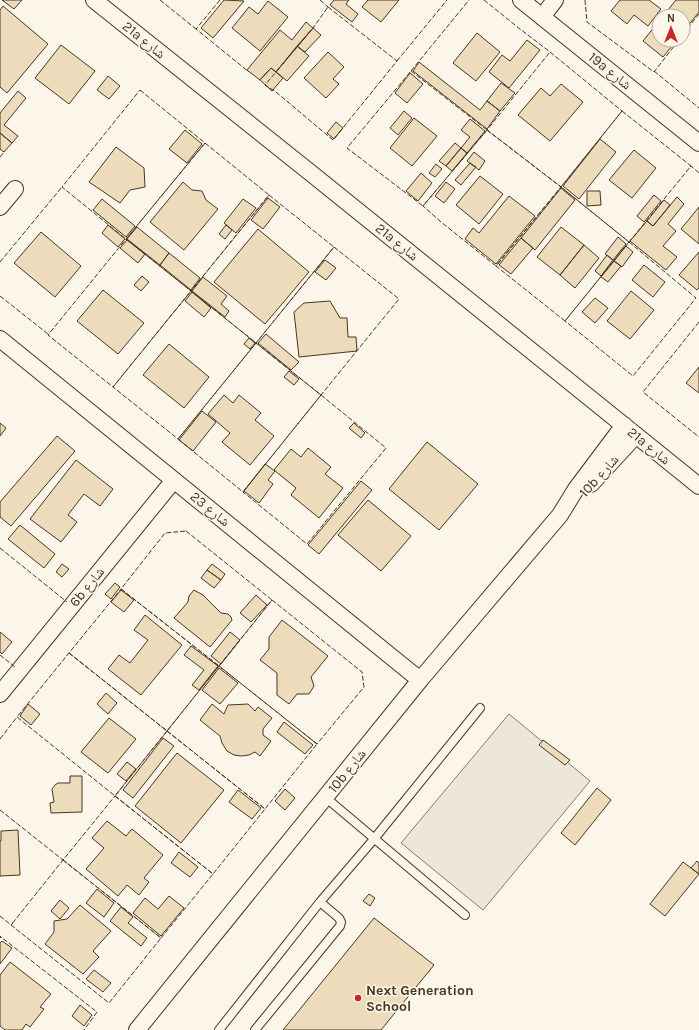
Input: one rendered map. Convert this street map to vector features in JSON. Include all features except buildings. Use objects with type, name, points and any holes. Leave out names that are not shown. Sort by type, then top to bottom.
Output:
[{"type":"street","name":"21a شارع","points":[[94,0],[699,486]]},
{"type":"street","name":"19a شارع","points":[[521,0],[699,143]]},
{"type":"street","points":[[542,17],[555,0]]},
{"type":"street","points":[[0,207],[15,189]]},
{"type":"street","name":"شارع 23","points":[[0,339],[420,680]]},
{"type":"street","name":"10b شارع","points":[[137,1030],[420,680],[560,515],[586,491],[630,430]]},
{"type":"street","name":"6b شارع","points":[[0,694],[174,480]]},
{"type":"lane","points":[[219,1030],[320,902],[374,839],[480,708]]},
{"type":"lane","points":[[325,798],[465,915]]},
{"type":"lane","points":[[255,1030],[340,926],[341,922],[339,918],[320,902]]},
{"type":"shaded area","points":[[509,714],[590,781],[483,910],[401,843]]},
{"type":"fence","points":[[160,0],[196,29],[197,28]]},
{"type":"fence","points":[[220,0],[196,29],[249,72]]},
{"type":"fence","points":[[320,0],[328,8]]},
{"type":"fence","points":[[397,61],[447,0]]},
{"type":"fence","points":[[411,71],[469,0]]},
{"type":"fence","points":[[484,0],[550,52]]},
{"type":"fence","points":[[585,0],[587,22],[654,72],[673,48]]},
{"type":"fence","points":[[328,7],[397,61],[333,140],[276,92],[265,85],[313,28],[328,7]]},
{"type":"fence","points":[[691,24],[699,14]]},
{"type":"fence","points":[[550,52],[622,111],[561,187],[487,130],[550,52]]},
{"type":"fence","points":[[411,71],[487,130],[423,206],[347,148],[411,71]]},
{"type":"fence","points":[[654,71],[699,108]]},
{"type":"fence","points":[[140,90],[205,143],[126,239],[62,187],[140,90]]},
{"type":"fence","points":[[622,111],[691,166],[629,242],[561,187],[622,111]]},
{"type":"fence","points":[[487,130],[561,187],[496,266],[423,206],[487,130]]},
{"type":"fence","points":[[205,143],[269,195],[191,291],[126,239],[205,143]]},
{"type":"fence","points":[[0,157],[5,151]]},
{"type":"fence","points":[[690,167],[691,166],[699,173]]},
{"type":"fence","points":[[0,262],[62,187]]},
{"type":"fence","points":[[561,187],[629,242],[565,321],[496,266],[561,187]]},
{"type":"fence","points":[[269,195],[334,247],[256,343],[191,291],[269,195]]},
{"type":"fence","points":[[126,239],[191,291],[113,387],[48,335],[126,239]]},
{"type":"fence","points":[[629,242],[696,298],[633,376],[565,321],[629,242]]},
{"type":"fence","points":[[334,247],[399,299],[321,395],[256,343],[334,247]]},
{"type":"fence","points":[[191,291],[256,343],[178,439],[113,387],[191,291]]},
{"type":"fence","points":[[0,296],[48,334]]},
{"type":"fence","points":[[699,322],[643,392],[699,437]]},
{"type":"fence","points":[[256,343],[321,395],[243,492],[178,439],[256,343]]},
{"type":"fence","points":[[321,395],[386,448],[307,544],[243,492],[321,395]]},
{"type":"fence","points":[[186,531],[272,600],[219,666],[121,589],[165,533],[186,531]]},
{"type":"fence","points":[[0,548],[67,602]]},
{"type":"fence","points":[[121,589],[219,666],[167,731],[69,653],[121,589]]},
{"type":"fence","points":[[272,600],[362,672],[364,687],[317,744],[219,666],[272,600]]},
{"type":"fence","points":[[69,653],[167,731],[115,796],[17,717],[69,653]]},
{"type":"fence","points":[[0,655],[15,667]]},
{"type":"fence","points":[[219,666],[317,744],[265,809],[167,731],[219,666]]},
{"type":"fence","points":[[0,739],[17,717],[18,718]]},
{"type":"fence","points":[[167,731],[265,809],[213,874],[115,796],[167,731]]},
{"type":"fence","points":[[115,796],[213,874],[161,938],[63,860],[115,796]]},
{"type":"fence","points":[[0,810],[63,860],[64,859]]},
{"type":"fence","points":[[63,860],[161,938],[109,1003],[11,925],[63,860]]},
{"type":"fence","points":[[0,916],[11,925],[13,923]]},
{"type":"fence","points":[[0,936],[0,938],[1,937],[97,1012],[84,1030]]},
{"type":"place","name":"Next Generation School","points":[[358,998]]}]
